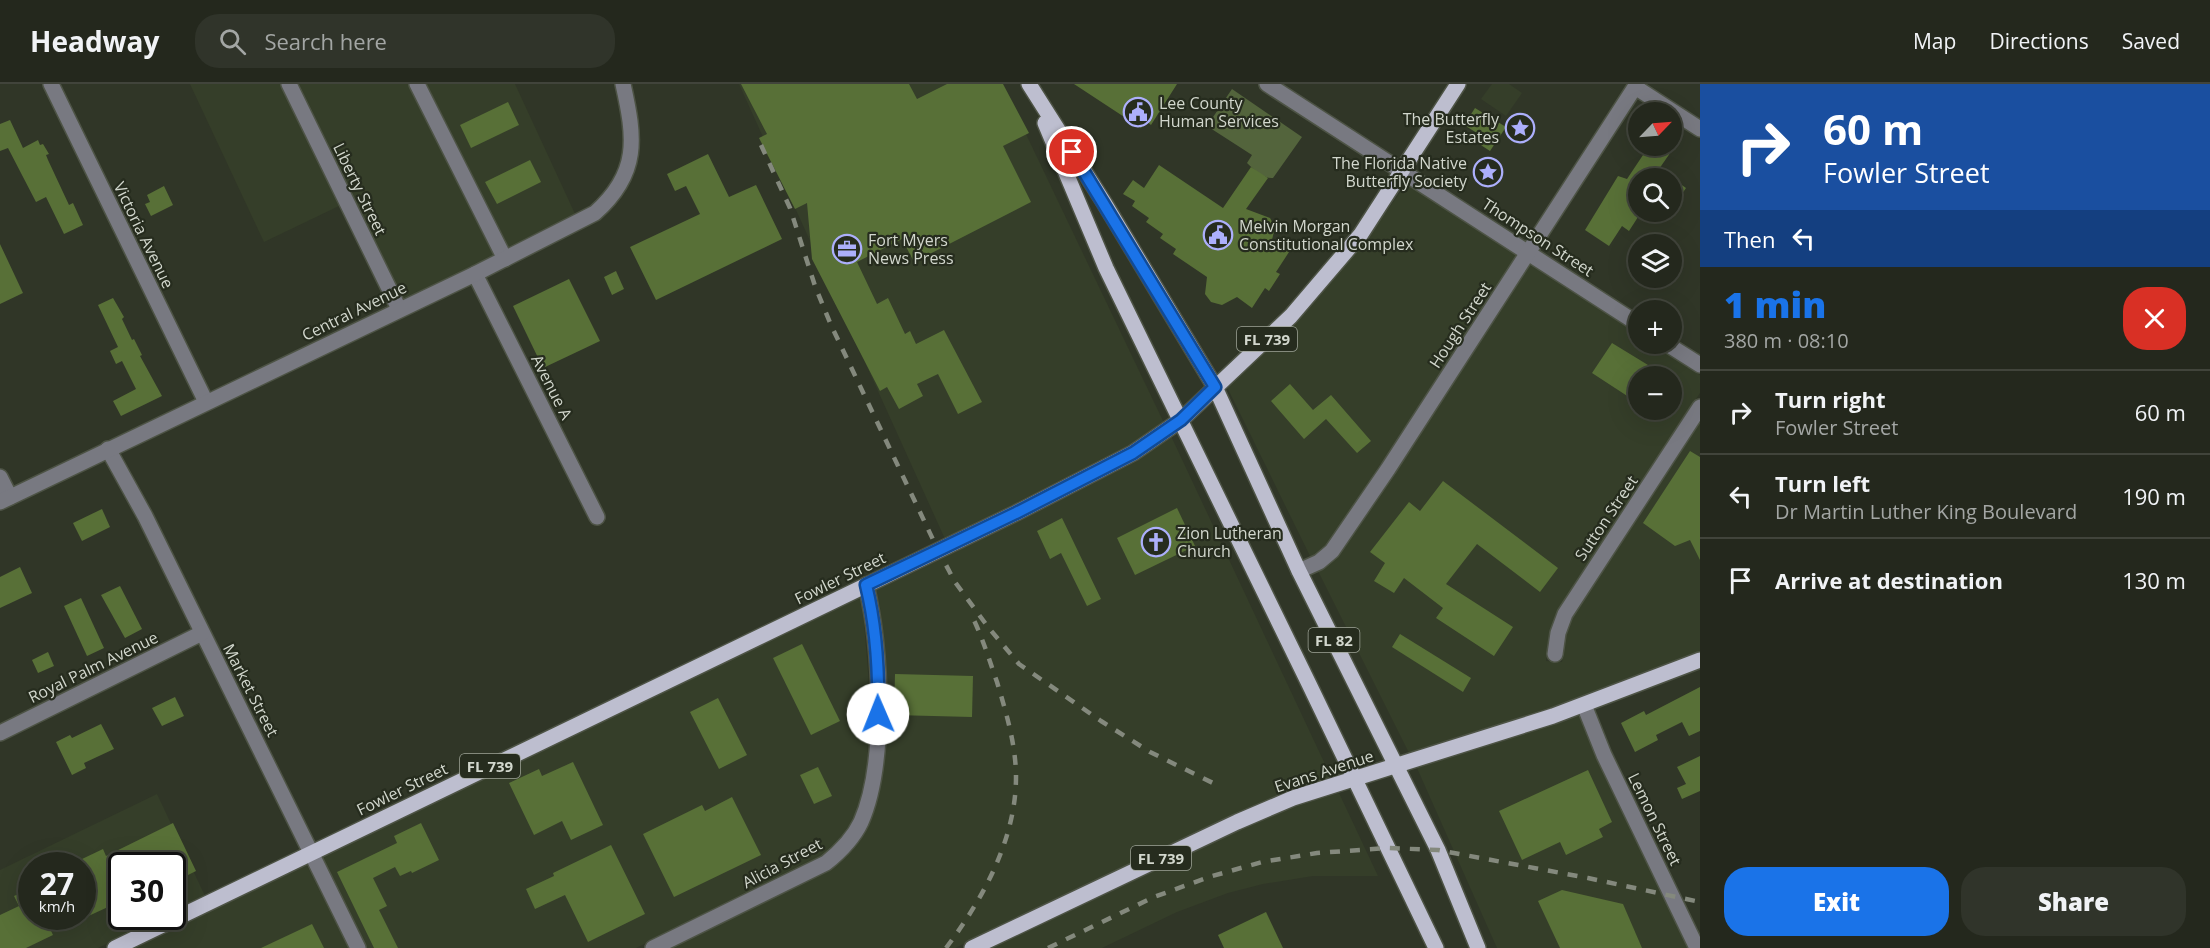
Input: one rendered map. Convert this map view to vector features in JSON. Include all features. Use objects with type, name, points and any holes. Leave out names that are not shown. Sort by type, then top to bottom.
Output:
[{"type":"main road","name":"FL 82","points":[[1029,84],[1106,268],[1436,948]]},
{"type":"main road","name":"FL 82","points":[[1029,84],[1105,204],[1215,387],[1299,572],[1447,870],[1478,948]]},
{"type":"main road","name":"Fowler Street","points":[[114,948],[1016,513],[1133,453],[1181,420],[1291,316],[1360,234],[1458,84]]},
{"type":"main road","points":[[1082,211],[1092,208],[1103,216],[1117,236],[1163,317],[1182,332]]},
{"type":"main road","name":"Evans Avenue","points":[[972,948],[1237,822],[1293,798],[1397,767],[1584,705],[1700,660]]},
{"type":"street","name":"Victoria Avenue","points":[[51,84],[206,402]]},
{"type":"street","name":"Liberty Street","points":[[289,84],[399,309]]},
{"type":"street","points":[[417,84],[505,259]]},
{"type":"street","name":"Central Avenue","points":[[5,500],[475,274],[594,213],[607,202],[620,185],[631,152],[632,135],[623,84]]},
{"type":"street","name":"Thompson Street","points":[[1267,84],[1628,317]]},
{"type":"street","points":[[1636,86],[1700,129]]},
{"type":"street","name":"Hough Street","points":[[1299,572],[1319,562],[1332,551],[1388,469],[1636,86]]},
{"type":"street","name":"Avenue A","points":[[475,274],[597,517]]},
{"type":"street","points":[[1682,354],[1700,365]]},
{"type":"street","name":"Sutton Street","points":[[1555,654],[1564,614],[1700,407]]},
{"type":"street","name":"Market Street","points":[[108,449],[145,516],[358,948]]},
{"type":"street","points":[[0,477],[5,500]]},
{"type":"street","name":"Alicia Street","points":[[653,948],[826,863],[853,837],[867,806],[877,751],[879,696],[872,608],[866,585]]},
{"type":"street","name":"Royal Palm Avenue","points":[[0,733],[202,633]]},
{"type":"street","name":"Lemon Street","points":[[1584,705],[1604,755],[1697,948]]},
{"type":"shaded area","points":[[190,84],[280,84],[339,206],[264,242]]},
{"type":"shaded area","points":[[299,84],[408,84],[494,256],[403,299]]},
{"type":"shaded area","points":[[426,84],[515,84],[576,216],[509,249]]},
{"type":"shaded area","points":[[739,84],[1002,84],[1164,423],[1129,447],[945,539]]},
{"type":"shaded area","points":[[1492,84],[1509,84],[1522,93],[1506,116],[1481,99]]},
{"type":"shaded area","points":[[1407,183],[1517,255],[1326,547],[1311,558],[1227,387],[1297,320],[1367,238]]},
{"type":"shaded area","points":[[1530,263],[1628,327],[1628,354],[1668,354],[1700,375],[1700,393],[1558,611],[1550,633],[1546,661],[1562,662],[1566,634],[1572,617],[1700,421],[1700,652],[1551,709],[1410,755],[1318,571],[1339,555]]},
{"type":"shaded area","points":[[1171,436],[1332,779],[1291,791],[1234,815],[955,948],[669,948],[829,870],[847,856],[860,841],[868,825],[880,788],[886,733],[887,695],[880,607],[875,589],[1137,460]]},
{"type":"shaded area","points":[[860,596],[870,697],[867,766],[853,820],[836,845],[822,857],[636,948],[367,948],[321,856]]},
{"type":"shaded area","points":[[1586,712],[1697,948],[1497,948],[1417,768]]},
{"type":"shaded area","points":[[1339,793],[1378,876],[1313,876],[1263,884],[1228,893],[1177,912],[1102,948],[989,948],[1240,828],[1296,805]]},
{"type":"shaded area","points":[[157,794],[184,852],[108,852],[108,930],[136,930],[98,948],[0,948],[0,870],[18,861],[18,930],[96,930],[96,852],[37,852]]},
{"type":"shaded area","points":[[186,856],[205,896],[186,906]]},
{"type":"shaded area","points":[[306,864],[349,948],[132,948],[169,930],[186,930],[186,922]]},
{"type":"green space","points":[[1232,89],[1302,137],[1273,178],[1255,171],[1247,163],[1252,155],[1207,126]]},
{"type":"building","name":"Fort Myers News Press","points":[[741,84],[909,84],[917,99],[947,84],[1003,84],[1029,133],[1003,146],[1031,202],[914,262],[902,239],[857,262],[877,304],[888,298],[905,334],[910,331],[916,344],[944,330],[982,402],[958,414],[938,374],[917,384],[923,396],[899,409],[887,387],[880,391],[812,259],[807,203],[795,209],[759,138],[767,134]]},
{"type":"building","name":"Lee County Human Services","points":[[1074,84],[1177,84],[1151,125],[1146,121],[1141,128]]},
{"type":"building","points":[[508,102],[519,125],[471,148],[460,125]]},
{"type":"building","points":[[1475,108],[1506,127],[1490,151],[1473,140],[1477,133],[1464,125]]},
{"type":"building","points":[[10,120],[23,148],[38,140],[40,145],[43,144],[69,205],[73,203],[83,225],[64,234],[46,197],[36,202],[8,148],[0,151],[0,124]]},
{"type":"building","points":[[708,154],[729,197],[756,185],[782,239],[656,300],[630,247],[700,214],[686,186],[675,191],[667,174]]},
{"type":"building","points":[[1642,156],[1668,156],[1660,168],[1634,168]]},
{"type":"building","points":[[530,160],[541,182],[497,204],[485,182]]},
{"type":"building","name":"Melvin Morgan Constitutional Complex","points":[[1159,165],[1223,208],[1251,167],[1268,178],[1246,209],[1270,218],[1275,227],[1272,240],[1289,252],[1276,272],[1280,274],[1269,291],[1265,288],[1252,308],[1237,297],[1222,305],[1211,302],[1205,294],[1207,277],[1173,254],[1176,249],[1160,238],[1163,234],[1146,222],[1149,218],[1132,206],[1135,201],[1123,194],[1133,180],[1144,188]]},
{"type":"building","points":[[1618,176],[1628,178],[1628,222],[1635,222],[1629,231],[1622,226],[1609,246],[1585,230]]},
{"type":"building","points":[[164,186],[173,205],[151,216],[145,204],[150,202],[147,195]]},
{"type":"building","points":[[0,244],[23,293],[0,304]]},
{"type":"building","points":[[616,271],[624,289],[612,295],[604,277]]},
{"type":"building","points":[[569,279],[600,341],[543,368],[513,306]]},
{"type":"building","points":[[113,298],[162,396],[121,416],[113,401],[136,389],[122,361],[116,364],[110,351],[118,347],[98,305]]},
{"type":"building","points":[[1612,343],[1650,366],[1628,366],[1628,396],[1592,373]]},
{"type":"building","points":[[1290,384],[1313,410],[1331,395],[1371,441],[1357,453],[1326,419],[1304,439],[1271,401]]},
{"type":"building","points":[[1690,451],[1700,457],[1700,560],[1690,540],[1675,546],[1643,523]]},
{"type":"building","points":[[1443,481],[1558,568],[1540,592],[1477,544],[1446,584],[1513,627],[1494,656],[1436,618],[1443,608],[1404,578],[1394,593],[1374,581],[1385,563],[1370,552],[1409,502],[1420,511]]},
{"type":"building","name":"Zion Lutheran Church","points":[[1177,508],[1195,546],[1135,575],[1117,538]]},
{"type":"building","points":[[102,509],[110,527],[82,541],[73,523]]},
{"type":"building","points":[[1062,518],[1101,599],[1087,606],[1061,553],[1050,559],[1037,531]]},
{"type":"building","points":[[20,567],[32,593],[0,608],[0,577]]},
{"type":"building","points":[[120,586],[142,629],[125,638],[101,595]]},
{"type":"building","points":[[81,598],[104,648],[87,656],[64,606]]},
{"type":"building","points":[[1400,634],[1471,678],[1463,692],[1392,647]]},
{"type":"building","points":[[802,644],[840,721],[811,735],[773,658]]},
{"type":"building","points":[[48,652],[54,666],[38,673],[32,660]]},
{"type":"building","points":[[895,674],[973,676],[972,717],[894,715]]},
{"type":"building","points":[[1700,687],[1700,731],[1689,736],[1682,722],[1656,735],[1658,740],[1635,752],[1621,723],[1644,711],[1646,715]]},
{"type":"building","points":[[175,697],[184,716],[162,726],[152,708]]},
{"type":"building","points":[[718,698],[747,755],[719,769],[690,712]]},
{"type":"building","points":[[101,724],[114,749],[84,763],[86,768],[72,775],[56,742],[70,735],[72,738]]},
{"type":"building","points":[[1700,756],[1700,791],[1682,799],[1677,788],[1686,784],[1677,767]]},
{"type":"building","points":[[573,762],[603,825],[571,840],[562,821],[534,835],[509,783],[539,769],[542,776]]},
{"type":"building","points":[[818,767],[832,796],[814,804],[800,775]]},
{"type":"building","points":[[1588,770],[1612,822],[1599,829],[1603,837],[1566,855],[1560,842],[1522,860],[1499,811]]},
{"type":"building","points":[[732,797],[761,855],[674,897],[643,834],[702,805],[705,811]]},
{"type":"building","points":[[173,823],[196,871],[186,876],[186,852],[114,852]]},
{"type":"building","points":[[421,823],[439,860],[412,873],[411,871],[400,876],[395,867],[373,878],[387,906],[379,910],[398,948],[374,948],[337,872],[397,843],[394,836]]},
{"type":"building","points":[[611,845],[645,914],[588,942],[565,895],[535,909],[526,889]]},
{"type":"building","points":[[103,849],[106,856],[108,855],[108,907],[96,913],[96,852]]},
{"type":"building","points":[[1562,890],[1623,904],[1642,948],[1560,948],[1538,901]]},
{"type":"building","points":[[18,906],[18,930],[51,930],[53,935],[26,948],[0,948],[0,915]]},
{"type":"building","points":[[1266,912],[1283,948],[1224,948],[1218,935]]},
{"type":"building","points":[[312,924],[324,948],[261,948]]},
{"type":"railway","points":[[761,145],[790,208],[815,286],[831,325],[955,582],[1019,664],[1150,752],[1217,785]]},
{"type":"railway","points":[[946,948],[973,909],[995,867],[1004,845],[1015,800],[1016,765],[1010,729],[997,682],[971,614]]},
{"type":"railway","points":[[1048,948],[1154,897],[1209,877],[1262,862],[1317,853],[1388,848],[1438,850],[1700,902]]},
{"type":"place","name":"Lee County Human Services","points":[[1138,112]]},
{"type":"place","name":"The Butterfly Estates","points":[[1520,128]]},
{"type":"place","name":"The Florida Native Butterfly Society","points":[[1488,172]]},
{"type":"place","name":"Melvin Morgan Constitutional Complex","points":[[1218,235]]},
{"type":"place","name":"Fort Myers News Press","points":[[847,249]]},
{"type":"place","name":"Zion Lutheran Church","points":[[1156,542]]},
{"type":"route","points":[[878,714],[879,696],[872,608],[866,585],[1016,513],[1133,453],[1181,420],[1215,387],[1072,152]]}]
